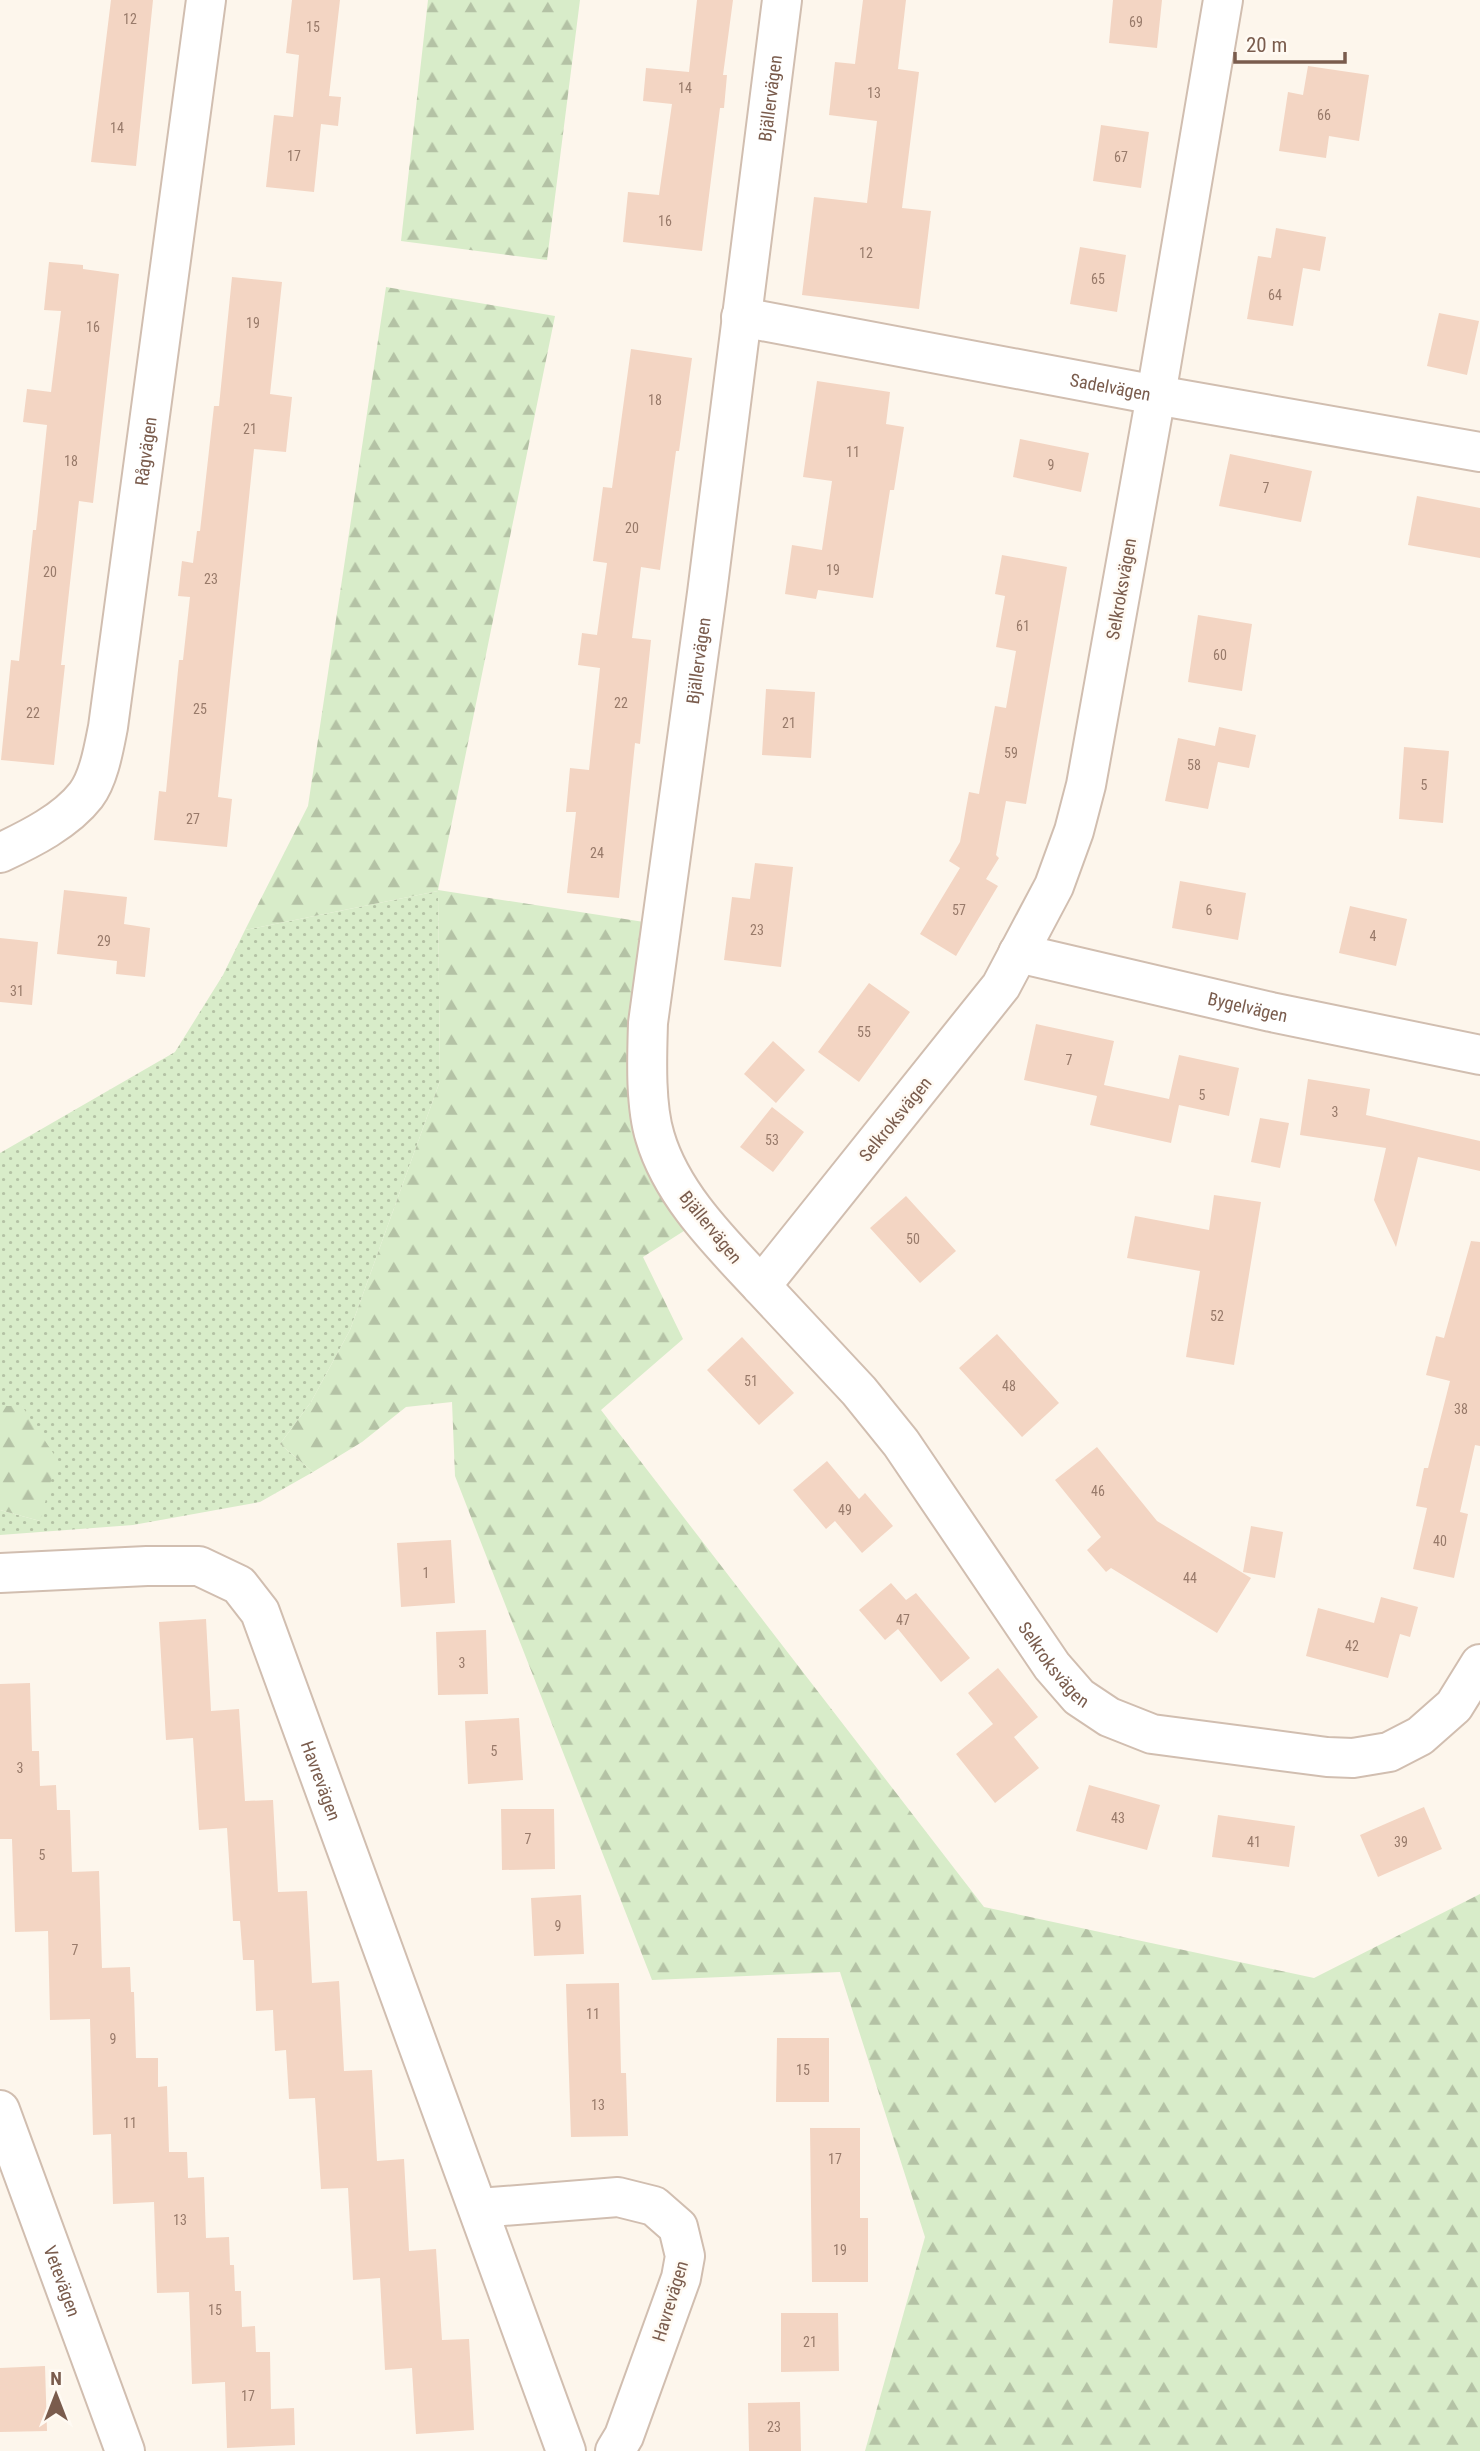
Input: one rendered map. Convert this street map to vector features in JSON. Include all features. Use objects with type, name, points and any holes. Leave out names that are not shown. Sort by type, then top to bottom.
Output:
[{"type":"street","name":"Rågvägen","points":[[0,853],[34,836],[79,802],[87,794],[101,760],[112,700],[206,0]]},
{"type":"street","name":"Bjällervägen","points":[[761,1286],[723,1245],[676,1185],[654,1136],[647,1077],[648,1023],[707,593],[782,0]]},
{"type":"street","name":"Selkroksvägen","points":[[1223,0],[1086,785],[1074,831],[1054,887],[1001,986],[761,1286],[859,1391],[901,1443],[1052,1666],[1079,1697],[1109,1717],[1153,1734],[1327,1757],[1353,1758],[1389,1752],[1420,1736],[1454,1706],[1480,1664]]},
{"type":"street","name":"Sadelvägen","points":[[741,317],[1156,395],[1480,452]]},
{"type":"street","name":"Bygelvägen","points":[[1018,953],[1271,1012],[1480,1055]]},
{"type":"street","name":"Havrevägen","points":[[0,1573],[200,1566],[240,1585],[260,1612],[566,2451]]},
{"type":"street","name":"Vetevägen","points":[[0,2110],[125,2451]]},
{"type":"street","name":"Havrevägen","points":[[479,2208],[618,2197],[654,2206],[678,2227],[685,2256],[681,2278],[624,2436],[615,2451]]},
{"type":"green space","points":[[428,0],[580,0],[547,260],[401,241]]},
{"type":"green space","points":[[386,287],[555,316],[438,890],[644,922],[632,1126],[687,1229],[643,1257],[683,1339],[601,1410],[984,1907],[1314,1978],[1480,1894],[1480,2451],[865,2451],[925,2237],[840,1972],[652,1980],[455,1476],[452,1402],[406,1407],[362,1442],[313,1472],[280,1444],[311,1402],[350,1330],[440,1081],[438,891],[245,930],[308,806]]},
{"type":"green space","points":[[438,891],[440,1081],[350,1330],[311,1402],[280,1444],[313,1472],[260,1502],[133,1525],[0,1535],[0,1510],[40,1521],[22,1406],[0,1406],[0,1153],[175,1052],[223,975],[245,930]]},
{"type":"green space","points":[[0,1406],[22,1406],[57,1459],[40,1521],[0,1510]]},
{"type":"building","points":[[111,0],[153,0],[136,166],[91,162]]},
{"type":"building","points":[[292,0],[340,0],[329,96],[341,97],[338,126],[321,124],[314,192],[266,187],[274,115],[293,117],[299,55],[286,53]]},
{"type":"building","points":[[697,0],[733,0],[723,75],[727,75],[724,108],[720,108],[702,251],[623,242],[628,192],[659,195],[672,104],[643,101],[646,68],[689,72]]},
{"type":"building","points":[[863,0],[906,0],[898,69],[919,72],[902,208],[931,211],[919,309],[802,295],[814,197],[867,203],[877,121],[829,115],[835,62],[855,64]]},
{"type":"building","points":[[1113,0],[1162,0],[1157,48],[1109,43]]},
{"type":"building","points":[[1308,66],[1369,75],[1359,141],[1329,136],[1326,158],[1279,151],[1288,92],[1303,95]]},
{"type":"building","points":[[1101,125],[1149,132],[1141,188],[1093,181]]},
{"type":"building","points":[[1276,228],[1326,237],[1320,271],[1303,268],[1293,326],[1247,319],[1258,256],[1271,258]]},
{"type":"building","points":[[1080,247],[1126,255],[1117,312],[1070,304]]},
{"type":"building","points":[[49,262],[83,265],[83,269],[119,274],[93,503],[79,501],[61,665],[65,665],[54,765],[1,760],[11,660],[19,661],[47,425],[23,422],[27,389],[51,392],[61,311],[44,310]]},
{"type":"building","points":[[232,277],[282,282],[270,394],[292,397],[286,452],[254,449],[218,797],[232,799],[227,847],[154,840],[159,791],[166,792],[179,660],[183,660],[190,597],[178,596],[182,561],[193,563],[197,531],[200,531],[214,406],[219,406]]},
{"type":"building","points":[[1439,313],[1479,321],[1467,375],[1427,366]]},
{"type":"building","points":[[631,349],[692,358],[660,570],[641,567],[632,638],[651,640],[640,744],[635,743],[619,898],[567,893],[576,812],[566,812],[570,768],[589,770],[600,668],[578,665],[582,633],[597,635],[607,563],[593,561],[603,487],[612,488]]},
{"type":"building","points":[[817,381],[890,392],[886,424],[904,427],[894,490],[890,490],[873,598],[818,590],[816,599],[785,594],[792,545],[822,550],[832,481],[803,477]]},
{"type":"building","points":[[1020,439],[1089,453],[1081,492],[1013,477]]},
{"type":"building","points":[[1230,454],[1312,471],[1301,522],[1219,506]]},
{"type":"building","points":[[1417,496],[1480,508],[1480,558],[1408,545]]},
{"type":"building","points":[[1002,555],[1067,567],[1026,804],[1006,801],[996,855],[999,858],[986,879],[998,886],[956,956],[920,934],[960,868],[949,861],[960,842],[969,792],[979,794],[995,706],[1006,708],[1016,651],[996,647],[1005,596],[995,594]]},
{"type":"building","points":[[1198,615],[1252,624],[1242,691],[1188,682]]},
{"type":"building","points":[[766,689],[815,692],[811,758],[762,755]]},
{"type":"building","points":[[1219,727],[1256,735],[1249,768],[1218,762],[1208,809],[1165,801],[1178,738],[1215,746]]},
{"type":"building","points":[[1404,747],[1449,751],[1443,823],[1399,819]]},
{"type":"building","points":[[755,863],[793,867],[781,967],[724,960],[732,897],[750,899]]},
{"type":"building","points":[[1180,881],[1246,893],[1238,940],[1172,928]]},
{"type":"building","points":[[64,890],[127,897],[124,924],[150,928],[145,977],[116,974],[117,961],[57,954]]},
{"type":"building","points":[[1350,906],[1407,919],[1396,966],[1339,953]]},
{"type":"building","points":[[0,938],[38,942],[32,1005],[0,1002]]},
{"type":"building","points":[[869,983],[910,1012],[859,1082],[818,1052]]},
{"type":"building","points":[[1036,1024],[1114,1041],[1104,1085],[1169,1099],[1179,1055],[1239,1068],[1229,1116],[1179,1105],[1171,1143],[1090,1125],[1097,1096],[1024,1080]]},
{"type":"building","points":[[773,1041],[805,1070],[776,1103],[744,1074]]},
{"type":"building","points":[[1308,1079],[1370,1089],[1366,1115],[1480,1141],[1480,1171],[1418,1157],[1396,1247],[1374,1200],[1386,1148],[1300,1135]]},
{"type":"building","points":[[772,1107],[804,1132],[773,1172],[740,1147]]},
{"type":"building","points":[[1260,1118],[1289,1123],[1280,1168],[1251,1162]]},
{"type":"building","points":[[1214,1195],[1261,1202],[1234,1365],[1186,1357],[1200,1271],[1127,1258],[1135,1216],[1209,1230]]},
{"type":"building","points":[[906,1196],[956,1251],[920,1283],[870,1228]]},
{"type":"building","points":[[1471,1241],[1480,1242],[1480,1446],[1475,1445],[1460,1512],[1468,1514],[1454,1578],[1413,1569],[1427,1508],[1416,1506],[1424,1468],[1428,1468],[1450,1381],[1426,1375],[1436,1336],[1444,1338]]},
{"type":"building","points":[[997,1334],[1059,1403],[1022,1437],[959,1368]]},
{"type":"building","points":[[742,1337],[794,1393],[759,1425],[707,1370]]},
{"type":"building","points":[[1097,1447],[1157,1521],[1251,1578],[1217,1633],[1111,1568],[1106,1572],[1087,1550],[1101,1537],[1055,1480]]},
{"type":"building","points":[[827,1461],[859,1499],[865,1493],[893,1526],[862,1553],[835,1521],[826,1529],[793,1490]]},
{"type":"building","points":[[1251,1526],[1283,1532],[1275,1578],[1243,1572]]},
{"type":"building","points":[[451,1540],[455,1603],[401,1607],[397,1543]]},
{"type":"building","points":[[891,1583],[906,1600],[916,1593],[970,1658],[941,1682],[898,1629],[885,1640],[859,1610]]},
{"type":"building","points":[[1381,1597],[1418,1607],[1410,1637],[1400,1634],[1388,1678],[1306,1656],[1318,1608],[1374,1623]]},
{"type":"building","points":[[206,1619],[211,1711],[239,1709],[245,1801],[273,1800],[278,1892],[307,1891],[312,1983],[339,1981],[344,2071],[372,2070],[377,2161],[404,2159],[409,2251],[436,2249],[442,2340],[469,2339],[474,2430],[416,2434],[412,2368],[385,2370],[380,2278],[353,2280],[348,2188],[321,2189],[315,2098],[289,2099],[286,2050],[275,2051],[273,2010],[256,2011],[254,1960],[243,1960],[240,1921],[233,1921],[227,1828],[199,1830],[193,1738],[166,1740],[159,1622]]},
{"type":"building","points":[[486,1630],[488,1694],[438,1695],[436,1632]]},
{"type":"building","points":[[998,1668],[1038,1717],[1014,1737],[1039,1768],[995,1803],[956,1754],[993,1724],[968,1693]]},
{"type":"building","points":[[30,1683],[32,1751],[39,1751],[40,1786],[56,1785],[57,1810],[70,1810],[72,1872],[99,1871],[102,1968],[130,1967],[131,1992],[134,1992],[136,2058],[158,2058],[158,2087],[167,2086],[169,2152],[187,2152],[188,2178],[204,2177],[206,2238],[229,2237],[235,2291],[241,2291],[242,2327],[255,2326],[256,2352],[270,2352],[271,2409],[294,2408],[295,2445],[227,2448],[225,2382],[192,2384],[189,2292],[157,2293],[154,2202],[113,2204],[111,2134],[93,2135],[90,2019],[50,2020],[48,1931],[15,1932],[12,1839],[0,1839],[0,1684]]},
{"type":"building","points":[[519,1718],[523,1780],[468,1784],[465,1721]]},
{"type":"building","points":[[1089,1785],[1160,1805],[1147,1850],[1076,1831]]},
{"type":"building","points":[[1424,1807],[1442,1849],[1378,1877],[1360,1835]]},
{"type":"building","points":[[501,1809],[554,1809],[555,1869],[502,1870]]},
{"type":"building","points":[[1218,1815],[1295,1826],[1289,1867],[1212,1857]]},
{"type":"building","points":[[581,1895],[584,1954],[534,1956],[531,1898]]},
{"type":"building","points":[[619,1983],[621,2073],[626,2073],[628,2136],[571,2137],[566,1984]]},
{"type":"building","points":[[777,2038],[829,2038],[829,2102],[776,2102]]},
{"type":"building","points":[[810,2128],[860,2128],[860,2218],[868,2218],[868,2282],[812,2282]]},
{"type":"building","points":[[781,2313],[838,2313],[839,2371],[781,2372]]},
{"type":"building","points":[[45,2366],[47,2431],[0,2432],[0,2368]]},
{"type":"building","points":[[800,2402],[801,2451],[749,2451],[748,2403]]}]
